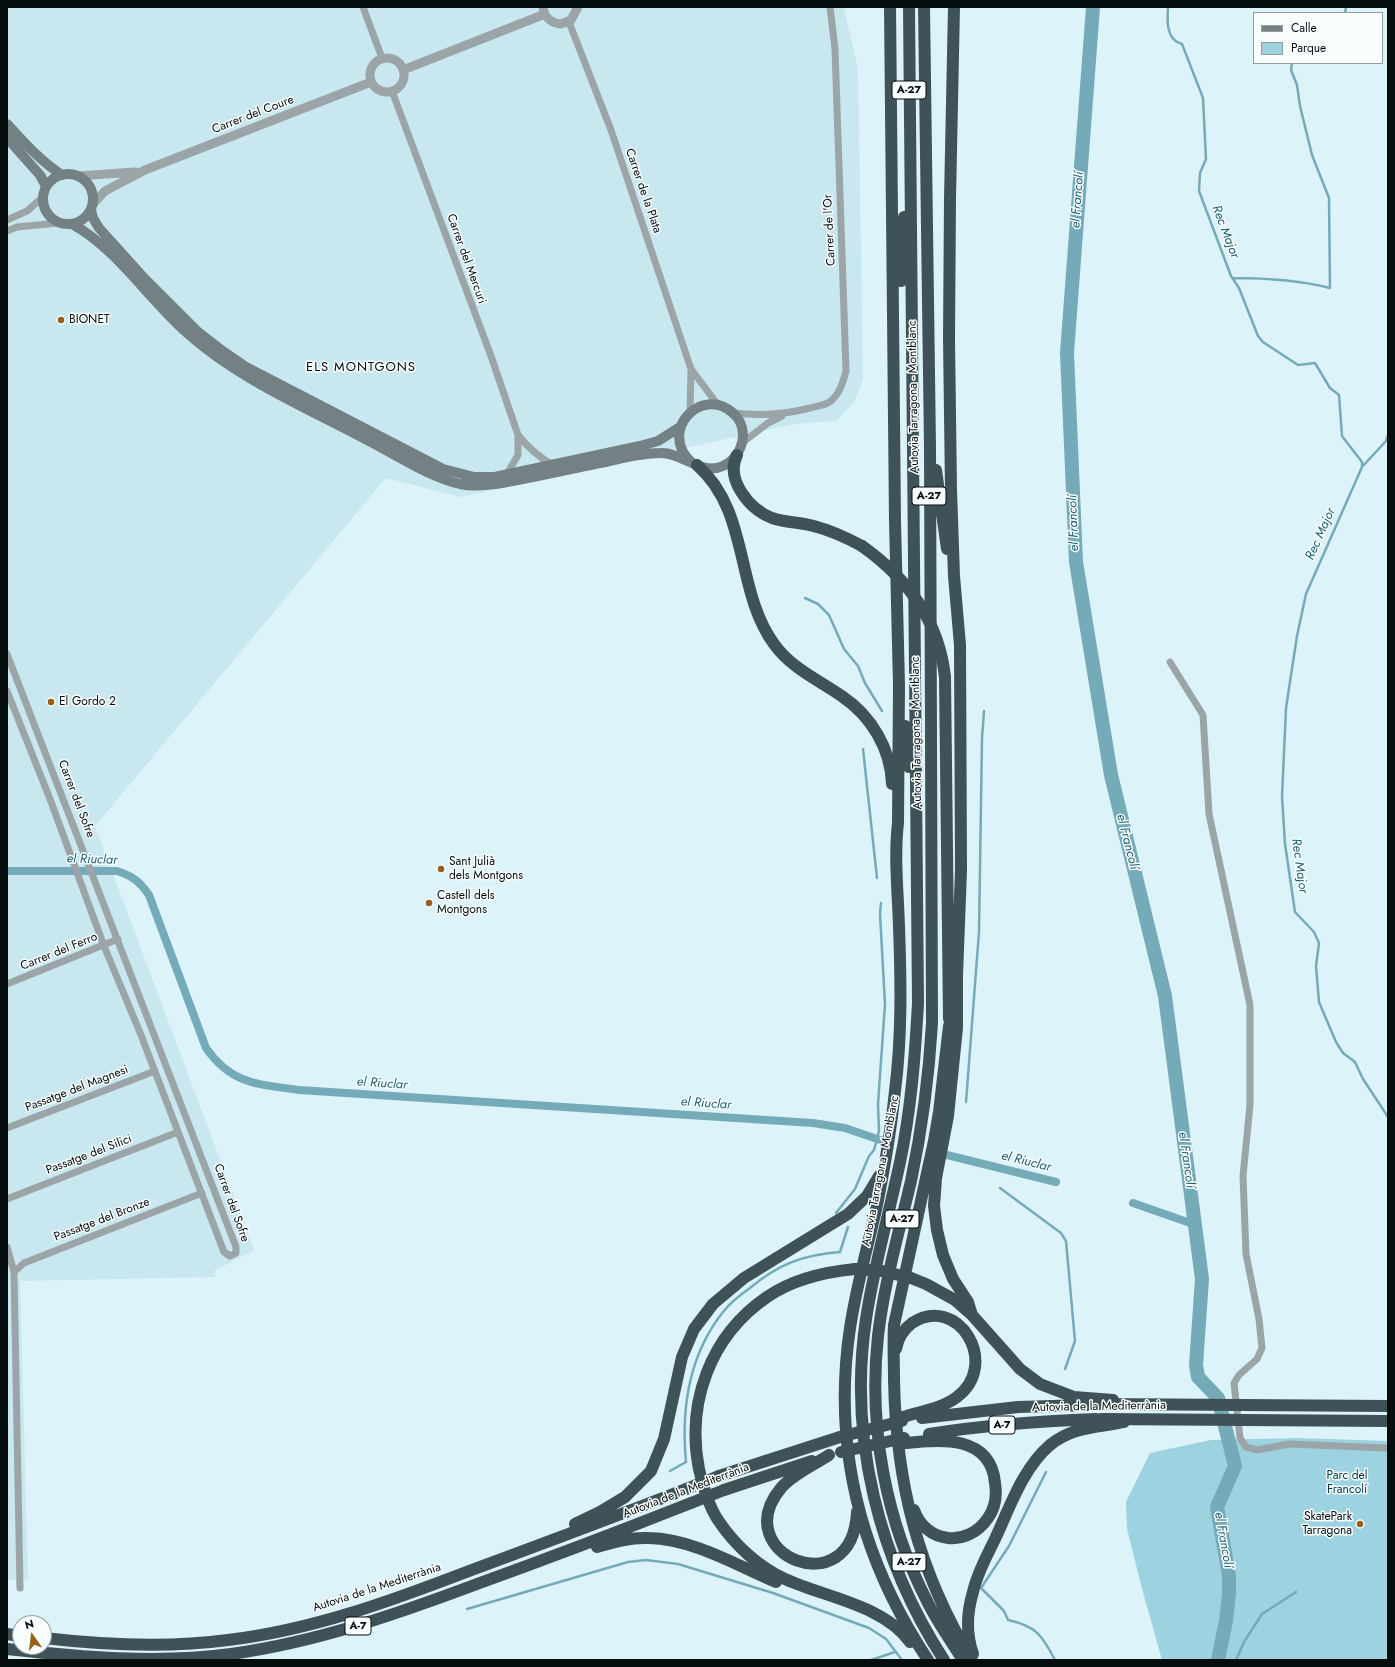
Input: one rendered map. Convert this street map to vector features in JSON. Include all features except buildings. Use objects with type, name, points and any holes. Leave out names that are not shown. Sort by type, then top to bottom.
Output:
[{"type":"highway","points":[[890,7],[895,366],[896,591],[900,685],[898,823],[896,841]]},
{"type":"highway","name":"Autovia Tarragona - Montblanc","points":[[909,7],[910,173],[912,194],[918,1003],[913,1083],[900,1161],[866,1319],[861,1379],[862,1416],[866,1455],[878,1514],[890,1552],[905,1589],[944,1660]]},
{"type":"highway","name":"Autovia Tarragona - Montblanc","points":[[924,7],[930,447],[932,1023],[925,1102],[918,1142],[888,1277],[878,1335],[876,1409],[880,1453],[893,1513],[910,1563],[928,1604],[962,1660]]},
{"type":"highway","points":[[954,7],[949,298],[951,490],[954,576],[960,645],[962,870],[955,1057],[948,1116],[936,1178],[934,1206],[937,1230],[943,1255],[953,1279],[968,1302],[972,1315]]},
{"type":"highway","points":[[895,366],[906,190],[910,173]]},
{"type":"highway","points":[[930,447],[936,467],[942,522],[954,576]]},
{"type":"highway","points":[[737,455],[733,465],[737,484],[748,502],[761,512],[774,518],[809,524],[829,530],[862,546],[892,570],[918,602],[936,637],[945,677],[950,1024]]},
{"type":"highway","points":[[694,464],[710,476],[723,495],[740,548],[757,610],[773,644],[797,668],[851,703],[865,716],[877,733],[885,752],[891,773],[896,841],[900,983],[899,1055],[883,1170],[851,1321],[845,1368],[845,1423],[849,1463],[857,1512],[852,1537],[844,1549],[828,1560],[814,1564],[798,1562],[782,1552],[773,1541],[768,1523],[771,1504],[775,1496],[791,1480],[835,1454]]},
{"type":"highway","points":[[900,685],[904,709],[911,804],[916,819]]},
{"type":"highway","points":[[957,976],[939,1112],[894,1325],[895,1417],[907,1505],[927,1569],[950,1620],[973,1660]]},
{"type":"highway","points":[[553,1540],[572,1525],[610,1507],[625,1497],[651,1471],[657,1461],[664,1439],[682,1356],[694,1329],[713,1304],[744,1278],[835,1222],[858,1206],[867,1196],[883,1170]]},
{"type":"highway","points":[[922,1660],[909,1640],[895,1626],[874,1613],[784,1579],[772,1572],[747,1552],[726,1531],[712,1509],[704,1490],[696,1456],[694,1426],[699,1394],[710,1364],[718,1348],[741,1319],[767,1297],[784,1287],[819,1274],[855,1269],[882,1271],[911,1278],[941,1292],[972,1315],[1012,1362],[1030,1378],[1062,1394],[1098,1401]]},
{"type":"highway","points":[[894,1362],[897,1343],[904,1331],[916,1321],[930,1317],[950,1320],[962,1328],[971,1340],[976,1355],[972,1378],[958,1396],[937,1407],[902,1419]]},
{"type":"highway","name":"Autovia de la Mediterrània","points":[[52,1639],[70,1641],[163,1644],[228,1640],[292,1628],[390,1600],[553,1540],[719,1476],[840,1437],[890,1424],[902,1419],[984,1410],[1098,1401],[1128,1404],[1388,1406]]},
{"type":"highway","name":"Autovia de la Mediterrània","points":[[7,1649],[69,1655],[164,1658],[230,1654],[292,1643],[367,1624],[570,1550],[724,1490],[835,1454],[886,1442],[905,1440],[970,1427],[1036,1422],[1101,1423],[1129,1421],[1242,1420],[1388,1421]]},
{"type":"highway","points":[[973,1660],[968,1626],[973,1590],[984,1562],[1026,1476],[1041,1454],[1059,1439],[1101,1423]]},
{"type":"highway","points":[[901,1468],[916,1516],[920,1523],[933,1534],[952,1538],[971,1533],[981,1526],[988,1518],[993,1508],[996,1490],[995,1479],[987,1461],[980,1453],[971,1447],[954,1440],[905,1440]]},
{"type":"highway","points":[[855,1497],[868,1543],[881,1575],[903,1619],[928,1660]]},
{"type":"highway","points":[[570,1550],[592,1548],[634,1538],[662,1539],[691,1546],[791,1588],[847,1603]]},
{"type":"main road","points":[[7,124],[42,161],[62,175]]},
{"type":"main road","points":[[7,138],[40,174],[46,186]]},
{"type":"main road","points":[[62,175],[78,176],[87,182],[91,188],[93,218],[104,234],[174,309],[220,349],[246,367],[443,469],[474,477],[494,477],[658,441],[680,427],[690,412],[705,405],[718,405],[733,413],[742,427],[742,443],[737,455],[731,461],[719,467],[710,468],[694,464],[673,454],[661,452],[632,456],[502,483],[480,486],[449,481],[288,398],[221,360],[165,312],[104,248],[84,231],[72,224],[58,222],[49,216],[45,209],[43,197],[46,186],[52,180],[62,175]]},
{"type":"main road","points":[[72,224],[84,219],[92,207]]},
{"type":"main road","points":[[680,427],[680,444],[684,453],[694,464]]},
{"type":"street","points":[[363,7],[382,58]]},
{"type":"street","name":"Carrer de l'Or","points":[[733,413],[768,416],[786,414],[825,405],[832,400],[842,386],[846,371],[835,49],[830,7]]},
{"type":"street","points":[[404,70],[544,10],[548,19],[556,23],[569,22],[579,8]]},
{"type":"street","name":"Carrer de la Plata","points":[[569,22],[610,130],[692,369],[718,405]]},
{"type":"street","points":[[382,58],[393,58],[404,70],[401,85],[392,91],[383,92],[375,87],[371,82],[370,71],[372,65],[382,58]]},
{"type":"street","name":"Carrer del Coure","points":[[92,207],[105,191],[145,170],[371,82]]},
{"type":"street","name":"Carrer del Mercuri","points":[[392,91],[488,349],[518,435],[518,455],[507,474]]},
{"type":"street","name":"Carrer del Coure","points":[[78,176],[117,174],[145,170]]},
{"type":"street","points":[[7,220],[27,211],[43,197]]},
{"type":"street","points":[[7,231],[17,227],[58,222]]},
{"type":"street","name":"Carrer de la Plata","points":[[690,412],[692,369]]},
{"type":"street","name":"Carrer de l'Or","points":[[742,443],[768,423],[786,414]]},
{"type":"street","name":"Carrer del Mercuri","points":[[518,435],[529,448],[542,459],[553,465]]},
{"type":"street","name":"Carrer del Sofre","points":[[7,654],[212,1181],[236,1247],[236,1253],[230,1256],[224,1252],[155,1072],[104,946],[7,692]]},
{"type":"street","points":[[1170,662],[1203,715],[1209,814],[1250,1005],[1250,1105],[1243,1176],[1246,1254],[1259,1319],[1262,1348],[1261,1354],[1236,1379],[1234,1384],[1240,1438],[1246,1447],[1258,1450],[1290,1444],[1388,1448]]},
{"type":"street","name":"Carrer del Ferro","points":[[7,984],[104,946],[118,939]]},
{"type":"street","name":"Passatge del Magnesi","points":[[7,1128],[155,1072]]},
{"type":"street","name":"Passatge del Silici","points":[[7,1199],[178,1132]]},
{"type":"street","name":"Passatge del Bronze","points":[[14,1272],[24,1263],[202,1193]]},
{"type":"street","points":[[7,1247],[14,1272],[11,1323],[20,1588]]},
{"type":"shaded area","points":[[7,7],[844,7],[858,69],[863,379],[854,403],[836,421],[795,424],[461,497],[386,478],[95,826],[254,1250],[214,1271],[216,1277],[20,1281],[28,1579],[7,1580]]},
{"type":"green space","name":"Parc del Francolí","points":[[1298,1438],[1388,1441],[1388,1660],[1162,1660],[1127,1529],[1126,1502],[1150,1453],[1211,1440]]},
{"type":"waterway","name":"el Francolí","points":[[1093,7],[1067,353],[1076,562],[1111,775],[1165,996],[1202,1279],[1196,1365],[1198,1377],[1218,1398],[1235,1466],[1217,1507],[1229,1576],[1226,1621],[1218,1660]]},
{"type":"waterway","name":"Rec Major","points":[[1168,7],[1168,24],[1170,34],[1177,42],[1182,44],[1203,98],[1206,159],[1200,173],[1199,191],[1231,276],[1239,288],[1258,336],[1263,342],[1298,365],[1315,363],[1330,388],[1339,395],[1342,436],[1362,462],[1362,467],[1306,594],[1297,636],[1286,708],[1282,797],[1285,844],[1295,912],[1314,932],[1319,943],[1316,966],[1319,1002],[1336,1042],[1343,1053],[1355,1062],[1363,1079],[1388,1117]]},
{"type":"waterway","points":[[1345,12],[1346,7]]},
{"type":"waterway","points":[[1233,278],[1282,280],[1330,288],[1329,198],[1312,155],[1300,106],[1297,85],[1291,70],[1292,64]]},
{"type":"waterway","points":[[1362,467],[1386,441],[1388,435]]},
{"type":"waterway","points":[[805,598],[818,604],[829,615],[844,649],[858,666],[865,683],[882,711]]},
{"type":"waterway","points":[[966,1102],[979,932],[982,738],[984,711]]},
{"type":"waterway","points":[[863,749],[877,878]]},
{"type":"waterway","name":"el Riuclar","points":[[7,871],[117,871],[132,877],[139,883],[149,895],[206,1048],[226,1069],[247,1081],[299,1090],[813,1123],[845,1128],[883,1141]]},
{"type":"waterway","points":[[836,1213],[855,1189],[869,1156],[874,1150],[879,1131],[878,1104],[885,1004],[880,914],[881,903]]},
{"type":"waterway","name":"el Riuclar","points":[[943,1154],[1056,1182]]},
{"type":"waterway","points":[[1000,1188],[1061,1233],[1066,1241],[1075,1341],[1065,1369]]},
{"type":"waterway","name":"el Riuclar","points":[[1133,1203],[1196,1225]]},
{"type":"waterway","points":[[670,1471],[686,1462],[685,1422],[690,1383],[702,1346],[711,1329],[723,1312],[743,1293],[781,1267],[802,1258],[840,1252],[848,1227]]},
{"type":"waterway","points":[[1046,1472],[1009,1546],[981,1588],[1004,1611],[1008,1620],[1025,1625],[1037,1633],[1042,1638],[1055,1660]]},
{"type":"waterway","points":[[467,1609],[628,1562],[646,1560],[678,1564],[773,1593],[869,1628],[886,1639],[902,1660]]},
{"type":"waterway","name":"Rec Major","points":[[1236,1660],[1244,1642],[1262,1614],[1296,1592]]},
{"type":"waterway","points":[[871,1660],[895,1652]]},
{"type":"place","name":"BIONET","points":[[61,320]]},
{"type":"place","name":"El Gordo 2","points":[[51,702]]},
{"type":"place","name":"Sant Julià dels Montgons","points":[[441,869]]},
{"type":"place","name":"Castell dels Montgons","points":[[429,903]]},
{"type":"place","name":"SkatePark Tarragona","points":[[1360,1524]]},
{"type":"district","name":"ELS MONTGONS","points":[[361,368]]}]
